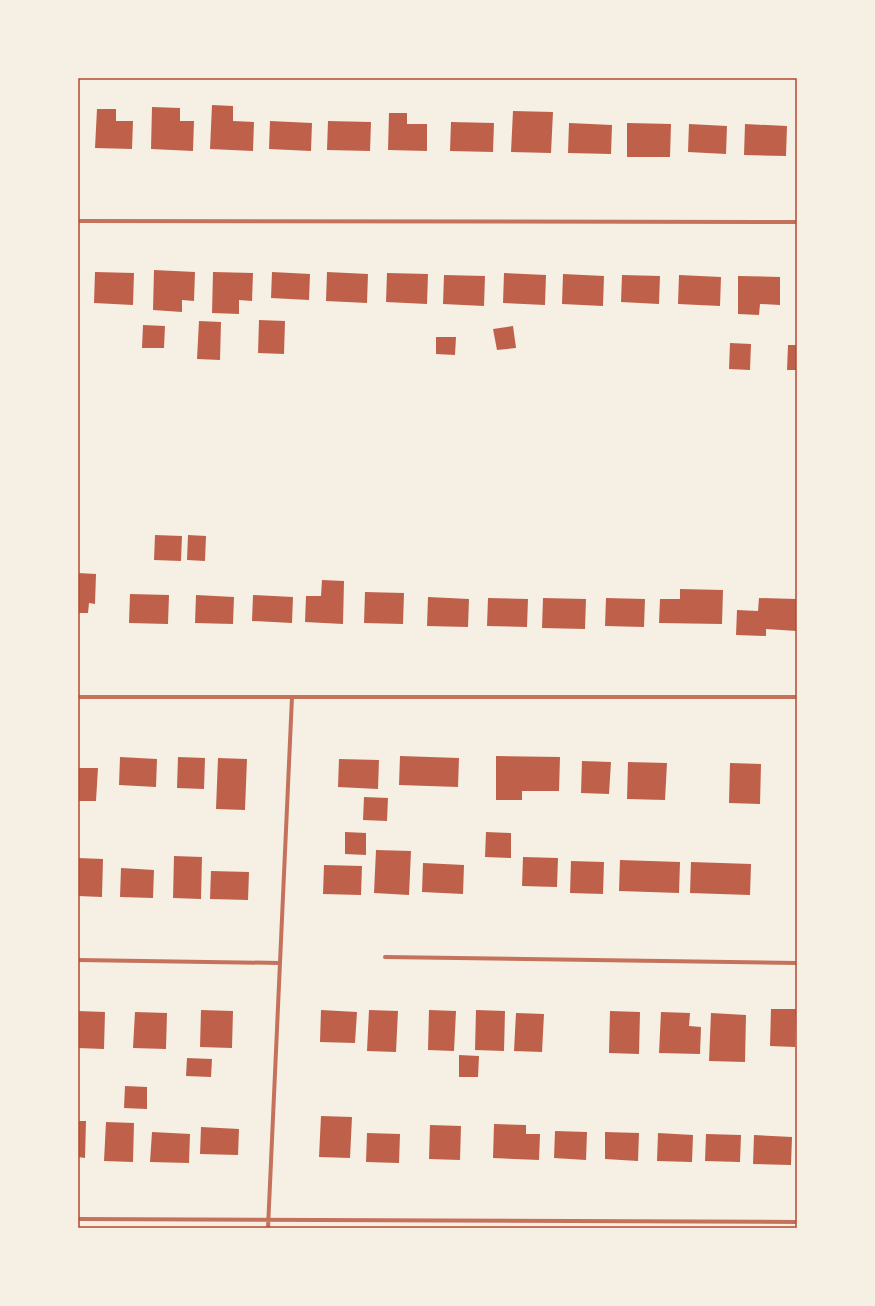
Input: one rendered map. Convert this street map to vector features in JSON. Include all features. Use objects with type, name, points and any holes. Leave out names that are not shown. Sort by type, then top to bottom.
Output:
[{"type":"street","points":[[78,221],[797,222]]},
{"type":"street","points":[[78,697],[797,697]]},
{"type":"street","points":[[268,1228],[292,697]]},
{"type":"street","points":[[385,957],[797,963]]},
{"type":"street","points":[[78,960],[280,963]]},
{"type":"street","points":[[78,1220],[797,1222]]},
{"type":"building","points":[[212,105],[233,106],[233,121],[254,122],[253,151],[210,149]]},
{"type":"building","points":[[152,107],[180,108],[180,121],[194,121],[193,151],[151,149]]},
{"type":"building","points":[[97,109],[116,109],[116,121],[133,121],[132,149],[95,148]]},
{"type":"building","points":[[513,111],[553,112],[551,153],[511,152]]},
{"type":"building","points":[[389,113],[407,113],[407,124],[427,124],[427,151],[388,150]]},
{"type":"building","points":[[270,121],[312,123],[311,151],[269,149]]},
{"type":"building","points":[[328,121],[371,122],[370,151],[327,150]]},
{"type":"building","points":[[451,122],[494,123],[493,152],[450,151]]},
{"type":"building","points":[[569,123],[612,125],[611,154],[568,153]]},
{"type":"building","points":[[627,123],[671,124],[670,157],[627,157]]},
{"type":"building","points":[[689,124],[727,126],[726,154],[688,152]]},
{"type":"building","points":[[745,124],[787,126],[786,156],[744,155]]},
{"type":"building","points":[[154,270],[195,272],[194,301],[182,300],[182,312],[153,310]]},
{"type":"building","points":[[95,272],[134,273],[133,305],[94,303]]},
{"type":"building","points":[[213,272],[253,273],[252,301],[239,300],[239,314],[212,313]]},
{"type":"building","points":[[272,272],[310,274],[309,300],[271,298]]},
{"type":"building","points":[[327,272],[368,274],[367,303],[326,301]]},
{"type":"building","points":[[387,273],[428,274],[427,304],[386,302]]},
{"type":"building","points":[[504,273],[546,275],[545,305],[503,303]]},
{"type":"building","points":[[563,274],[604,276],[603,306],[562,304]]},
{"type":"building","points":[[444,275],[485,276],[484,306],[443,304]]},
{"type":"building","points":[[622,275],[660,276],[659,304],[621,302]]},
{"type":"building","points":[[679,275],[721,277],[720,306],[678,304]]},
{"type":"building","points":[[738,276],[780,277],[780,305],[760,304],[759,315],[738,314]]},
{"type":"building","points":[[259,320],[285,321],[284,354],[258,353]]},
{"type":"building","points":[[199,321],[221,322],[220,360],[197,359]]},
{"type":"building","points":[[143,325],[165,326],[164,348],[142,348]]},
{"type":"building","points":[[513,326],[516,348],[497,350],[493,329]]},
{"type":"building","points":[[436,337],[456,337],[455,355],[436,354]]},
{"type":"building","points":[[730,343],[751,344],[750,370],[729,369]]},
{"type":"building","points":[[788,345],[797,345],[797,370],[787,370]]},
{"type":"building","points":[[155,535],[182,536],[181,561],[154,560]]},
{"type":"building","points":[[188,535],[206,536],[205,561],[187,560]]},
{"type":"building","points":[[78,573],[96,574],[95,604],[89,603],[88,613],[78,613]]},
{"type":"building","points":[[322,580],[344,581],[343,624],[305,622],[306,596],[321,596]]},
{"type":"building","points":[[680,589],[723,590],[722,624],[659,623],[660,599],[680,599]]},
{"type":"building","points":[[365,592],[404,593],[403,624],[364,623]]},
{"type":"building","points":[[130,594],[169,595],[168,624],[129,623]]},
{"type":"building","points":[[196,595],[234,597],[233,624],[195,623]]},
{"type":"building","points":[[253,595],[293,597],[292,623],[252,621]]},
{"type":"building","points":[[428,597],[469,599],[468,627],[427,626]]},
{"type":"building","points":[[488,598],[528,599],[527,627],[487,626]]},
{"type":"building","points":[[543,598],[586,599],[585,629],[542,628]]},
{"type":"building","points":[[606,598],[645,599],[644,627],[605,626]]},
{"type":"building","points":[[759,598],[797,599],[797,631],[766,629],[766,636],[736,635],[737,610],[758,611]]},
{"type":"building","points":[[400,756],[459,758],[458,787],[399,785]]},
{"type":"building","points":[[496,756],[560,757],[559,791],[522,791],[522,800],[496,800]]},
{"type":"building","points":[[120,757],[157,759],[156,787],[119,785]]},
{"type":"building","points":[[178,757],[205,758],[204,789],[177,788]]},
{"type":"building","points":[[218,758],[247,759],[245,810],[216,809]]},
{"type":"building","points":[[339,759],[379,760],[378,789],[338,787]]},
{"type":"building","points":[[582,761],[611,762],[609,794],[581,793]]},
{"type":"building","points":[[628,762],[667,763],[665,800],[627,799]]},
{"type":"building","points":[[730,763],[761,764],[760,804],[729,803]]},
{"type":"building","points":[[78,768],[98,768],[96,801],[78,801]]},
{"type":"building","points":[[364,797],[388,798],[387,821],[363,820]]},
{"type":"building","points":[[345,832],[366,833],[366,855],[345,854]]},
{"type":"building","points":[[486,832],[511,833],[511,858],[485,857]]},
{"type":"building","points":[[376,850],[411,851],[409,895],[374,893]]},
{"type":"building","points":[[174,856],[202,857],[201,899],[173,898]]},
{"type":"building","points":[[523,857],[558,858],[557,887],[522,886]]},
{"type":"building","points":[[78,858],[103,859],[102,897],[78,896]]},
{"type":"building","points":[[620,860],[680,862],[679,893],[619,891]]},
{"type":"building","points":[[571,861],[604,862],[603,894],[570,893]]},
{"type":"building","points":[[691,862],[751,864],[750,895],[690,893]]},
{"type":"building","points":[[423,863],[464,865],[463,894],[422,892]]},
{"type":"building","points":[[324,865],[362,866],[361,895],[323,894]]},
{"type":"building","points":[[121,868],[154,870],[153,898],[120,897]]},
{"type":"building","points":[[211,871],[249,872],[248,900],[210,899]]},
{"type":"building","points":[[771,1009],[796,1009],[795,1047],[770,1046]]},
{"type":"building","points":[[201,1010],[233,1011],[232,1048],[200,1047]]},
{"type":"building","points":[[321,1010],[357,1012],[355,1043],[320,1042]]},
{"type":"building","points":[[369,1010],[398,1011],[396,1052],[367,1051]]},
{"type":"building","points":[[429,1010],[456,1011],[454,1051],[428,1050]]},
{"type":"building","points":[[476,1010],[505,1011],[504,1051],[475,1050]]},
{"type":"building","points":[[78,1011],[105,1012],[104,1049],[78,1048]]},
{"type":"building","points":[[610,1011],[640,1012],[639,1054],[609,1053]]},
{"type":"building","points":[[135,1012],[167,1013],[166,1049],[133,1048]]},
{"type":"building","points":[[661,1012],[690,1013],[689,1026],[701,1027],[700,1054],[659,1053]]},
{"type":"building","points":[[516,1013],[544,1014],[542,1052],[514,1051]]},
{"type":"building","points":[[711,1013],[746,1015],[745,1062],[709,1061]]},
{"type":"building","points":[[459,1055],[479,1056],[478,1077],[459,1077]]},
{"type":"building","points":[[187,1058],[212,1059],[211,1077],[186,1076]]},
{"type":"building","points":[[125,1086],[147,1087],[147,1109],[124,1108]]},
{"type":"building","points":[[321,1116],[352,1117],[350,1158],[319,1157]]},
{"type":"building","points":[[78,1121],[86,1121],[85,1158],[78,1157]]},
{"type":"building","points":[[106,1122],[134,1123],[133,1162],[104,1161]]},
{"type":"building","points":[[494,1124],[526,1125],[526,1134],[540,1134],[539,1160],[493,1158]]},
{"type":"building","points":[[430,1125],[461,1126],[460,1160],[429,1159]]},
{"type":"building","points":[[201,1127],[239,1129],[238,1155],[200,1154]]},
{"type":"building","points":[[555,1131],[587,1132],[586,1160],[554,1158]]},
{"type":"building","points":[[152,1132],[190,1134],[189,1163],[150,1162]]},
{"type":"building","points":[[605,1132],[639,1133],[638,1161],[605,1159]]},
{"type":"building","points":[[367,1133],[400,1134],[399,1163],[366,1162]]},
{"type":"building","points":[[658,1133],[693,1135],[692,1162],[657,1161]]},
{"type":"building","points":[[706,1134],[741,1135],[740,1162],[705,1161]]},
{"type":"building","points":[[754,1135],[792,1137],[791,1165],[753,1164]]}]
